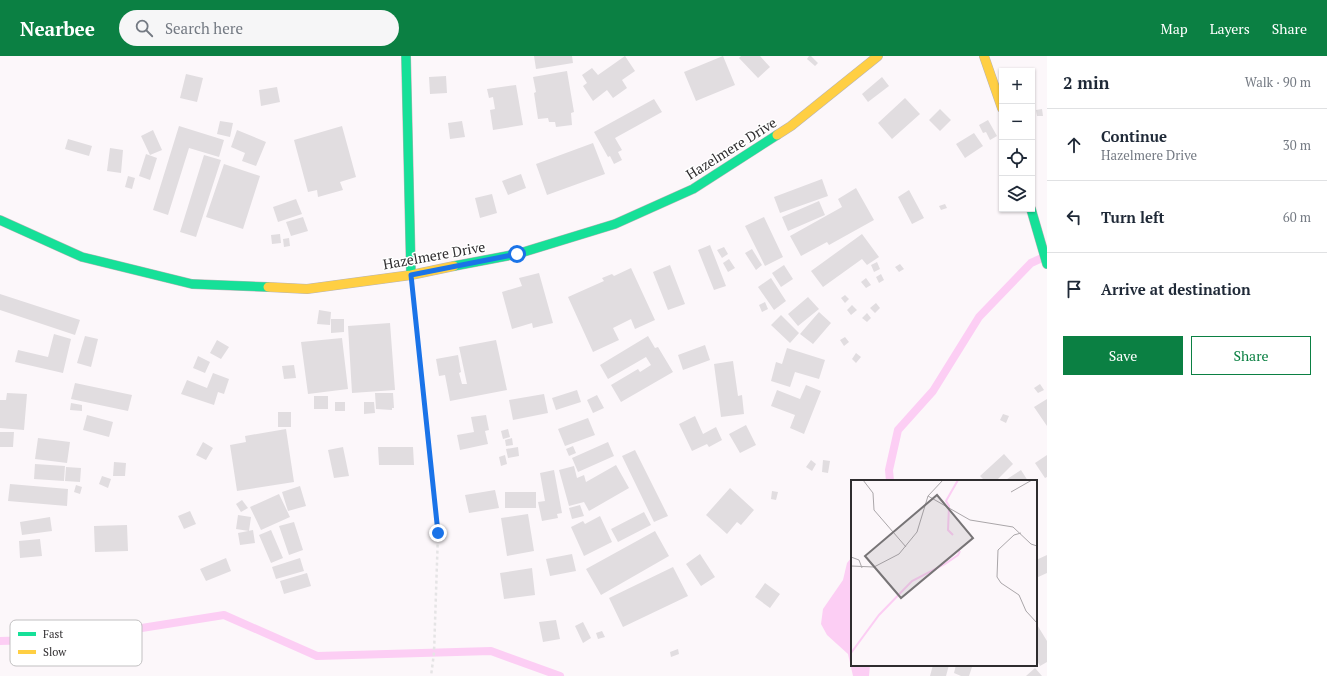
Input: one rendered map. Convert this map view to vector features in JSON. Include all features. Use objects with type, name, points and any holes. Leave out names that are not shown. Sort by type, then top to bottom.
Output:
[{"type":"street","points":[[406,56],[411,275]]},
{"type":"street","name":"Hazelmere Drive","points":[[0,220],[82,257],[192,284],[307,289],[411,275],[517,254],[615,224],[693,189],[791,126],[878,56]]},
{"type":"street","points":[[984,56],[1001,104]]},
{"type":"street","points":[[1032,212],[1047,264]]},
{"type":"path","points":[[411,275],[438,533],[434,653],[431,676]]},
{"type":"shaded area","points":[[851,558],[851,666],[870,666],[869,676],[853,676],[848,654],[827,635],[821,624],[823,609],[843,580],[847,563]]},
{"type":"building","points":[[534,56],[572,56],[573,63],[536,69]]},
{"type":"building","points":[[625,56],[635,71],[622,80],[627,88],[613,98],[607,90],[593,101],[583,86],[587,83],[582,75],[592,68],[598,75]]},
{"type":"building","points":[[723,56],[735,85],[696,101],[684,72]]},
{"type":"building","points":[[741,56],[760,56],[770,67],[758,78],[739,58]]},
{"type":"building","points":[[811,56],[818,63],[815,66],[807,59]]},
{"type":"building","points":[[567,71],[574,112],[571,113],[572,125],[556,127],[555,122],[549,122],[548,118],[538,119],[534,93],[536,92],[533,77]]},
{"type":"building","points":[[186,74],[203,78],[197,102],[180,98]]},
{"type":"building","points":[[446,76],[447,93],[430,94],[429,77]]},
{"type":"building","points":[[882,77],[889,86],[868,102],[862,94]]},
{"type":"building","points":[[516,85],[523,125],[493,130],[490,110],[495,109],[493,97],[489,98],[487,89]]},
{"type":"building","points":[[277,87],[280,102],[261,106],[259,90]]},
{"type":"building","points":[[905,98],[920,114],[892,139],[878,123]]},
{"type":"building","points":[[654,99],[662,112],[615,138],[622,150],[618,152],[622,160],[614,164],[610,156],[608,157],[594,132]]},
{"type":"building","points":[[940,109],[951,120],[940,131],[929,120]]},
{"type":"building","points":[[1042,109],[1043,116],[1037,116],[1036,110]]},
{"type":"building","points":[[988,120],[997,136],[990,140],[986,132],[983,133],[979,125]]},
{"type":"building","points":[[220,121],[233,123],[230,137],[217,134]]},
{"type":"building","points":[[462,121],[465,137],[450,139],[448,123]]},
{"type":"building","points":[[179,126],[224,140],[219,157],[189,148],[168,215],[153,210]]},
{"type":"building","points":[[342,126],[356,177],[340,182],[343,190],[318,197],[317,190],[308,192],[294,140]]},
{"type":"building","points":[[153,130],[162,150],[150,155],[141,136]]},
{"type":"building","points":[[237,130],[266,142],[256,166],[242,161],[245,153],[231,147]]},
{"type":"building","points":[[974,133],[983,146],[965,158],[956,144]]},
{"type":"building","points":[[68,139],[92,146],[89,156],[65,149]]},
{"type":"building","points":[[593,143],[605,174],[547,195],[536,164]]},
{"type":"building","points":[[110,148],[123,150],[121,173],[107,171]]},
{"type":"building","points":[[146,154],[157,158],[150,180],[139,176]]},
{"type":"building","points":[[204,155],[221,160],[196,237],[180,232]]},
{"type":"building","points":[[224,164],[260,176],[243,229],[206,217]]},
{"type":"building","points":[[521,174],[526,188],[508,195],[502,181]]},
{"type":"building","points":[[128,176],[135,178],[132,189],[125,187]]},
{"type":"building","points":[[822,179],[828,196],[780,213],[774,197]]},
{"type":"building","points":[[856,188],[874,220],[829,245],[827,242],[801,256],[790,236],[842,207],[838,199]]},
{"type":"building","points":[[909,190],[924,218],[912,224],[898,197]]},
{"type":"building","points":[[492,194],[497,213],[480,218],[475,198]]},
{"type":"building","points":[[296,199],[302,214],[278,222],[273,207]]},
{"type":"building","points":[[819,201],[825,215],[788,231],[782,217]]},
{"type":"building","points":[[945,204],[947,208],[941,210],[939,206]]},
{"type":"building","points":[[303,217],[308,231],[291,236],[286,222]]},
{"type":"building","points":[[764,217],[783,257],[765,266],[745,226]]},
{"type":"building","points":[[280,234],[281,243],[272,244],[271,235]]},
{"type":"building","points":[[862,234],[879,257],[867,265],[862,259],[823,287],[811,271]]},
{"type":"building","points":[[289,238],[290,246],[284,247],[283,239]]},
{"type":"building","points":[[710,245],[726,286],[714,290],[698,250]]},
{"type":"building","points":[[724,247],[728,254],[722,258],[717,250]]},
{"type":"building","points":[[752,249],[762,265],[756,270],[745,253]]},
{"type":"building","points":[[729,259],[735,268],[728,272],[723,263]]},
{"type":"building","points":[[877,262],[880,269],[874,272],[871,265]]},
{"type":"building","points":[[900,264],[904,269],[899,272],[895,267]]},
{"type":"building","points":[[670,265],[685,304],[668,310],[653,272]]},
{"type":"building","points":[[784,265],[793,279],[781,287],[772,273]]},
{"type":"building","points":[[631,268],[655,320],[635,329],[631,319],[613,328],[619,340],[593,352],[568,297],[604,281],[602,278],[612,274],[614,276]]},
{"type":"building","points":[[539,273],[553,323],[533,328],[532,323],[512,329],[502,292],[522,286],[519,278]]},
{"type":"building","points":[[881,274],[884,280],[879,283],[876,277]]},
{"type":"building","points":[[771,278],[786,301],[774,310],[758,287]]},
{"type":"building","points":[[866,278],[871,285],[866,288],[861,282]]},
{"type":"building","points":[[0,294],[80,320],[75,335],[0,310]]},
{"type":"building","points":[[845,295],[849,299],[845,303],[841,298]]},
{"type":"building","points":[[808,297],[819,309],[798,326],[788,314]]},
{"type":"building","points":[[765,302],[768,309],[762,312],[759,305]]},
{"type":"building","points":[[876,303],[880,308],[875,313],[870,308]]},
{"type":"building","points":[[852,305],[857,310],[851,315],[847,310]]},
{"type":"building","points":[[319,310],[331,312],[330,325],[317,324]]},
{"type":"building","points":[[819,312],[831,323],[813,344],[800,334]]},
{"type":"building","points":[[867,313],[871,318],[867,322],[862,318]]},
{"type":"building","points":[[781,315],[799,333],[790,343],[771,325]]},
{"type":"building","points":[[331,319],[344,319],[344,332],[331,333]]},
{"type":"building","points":[[390,323],[395,390],[352,393],[348,326]]},
{"type":"building","points":[[54,334],[71,339],[63,373],[15,362],[18,350],[48,357]]},
{"type":"building","points":[[85,336],[98,339],[91,367],[77,363]]},
{"type":"building","points":[[648,336],[655,348],[658,347],[673,372],[621,402],[611,385],[638,369],[640,372],[651,365],[646,357],[608,379],[600,365]]},
{"type":"building","points":[[845,337],[849,342],[844,346],[840,340]]},
{"type":"building","points":[[342,338],[348,389],[308,394],[301,342]]},
{"type":"building","points":[[217,340],[229,347],[221,359],[210,353]]},
{"type":"building","points":[[496,340],[507,390],[450,401],[445,375],[439,376],[436,359],[458,355],[461,372],[459,373],[462,384],[467,384],[459,347]]},
{"type":"building","points":[[705,345],[710,360],[683,370],[678,355]]},
{"type":"building","points":[[787,348],[825,360],[819,379],[795,372],[790,387],[771,381],[776,362],[782,364]]},
{"type":"building","points":[[856,353],[861,357],[856,363],[852,359]]},
{"type":"building","points":[[198,356],[210,362],[205,373],[193,368]]},
{"type":"building","points":[[733,361],[738,396],[742,395],[744,414],[721,417],[714,364]]},
{"type":"building","points":[[294,365],[296,378],[284,379],[282,366]]},
{"type":"building","points":[[213,373],[229,379],[224,394],[218,392],[214,405],[181,394],[187,380],[207,388]]},
{"type":"building","points":[[75,383],[132,395],[128,411],[71,399]]},
{"type":"building","points":[[1040,384],[1044,390],[1038,393],[1034,388]]},
{"type":"building","points":[[806,385],[821,391],[804,434],[790,428],[795,415],[771,406],[777,390],[800,399]]},
{"type":"building","points":[[577,390],[581,402],[556,410],[552,398]]},
{"type":"building","points":[[7,393],[27,394],[24,430],[0,428],[0,400],[6,400]]},
{"type":"building","points":[[375,393],[393,393],[394,408],[392,408],[392,410],[376,409]]},
{"type":"building","points":[[544,394],[548,413],[513,420],[509,400]]},
{"type":"building","points":[[597,395],[604,408],[593,413],[587,400]]},
{"type":"building","points":[[314,396],[328,396],[328,409],[314,409]]},
{"type":"building","points":[[1047,399],[1047,426],[1034,407]]},
{"type":"building","points":[[335,402],[345,402],[345,411],[335,411]]},
{"type":"building","points":[[364,402],[374,402],[375,413],[364,414]]},
{"type":"building","points":[[71,403],[82,405],[82,411],[70,410]]},
{"type":"building","points":[[278,412],[291,412],[291,427],[278,427]]},
{"type":"building","points":[[1003,414],[1009,416],[1006,423],[1000,420]]},
{"type":"building","points":[[87,415],[113,422],[109,437],[83,430]]},
{"type":"building","points":[[486,415],[489,430],[485,431],[488,444],[460,450],[457,435],[474,432],[471,417]]},
{"type":"building","points":[[695,416],[703,434],[716,427],[722,440],[709,447],[707,444],[692,451],[679,424]]},
{"type":"building","points":[[588,418],[595,435],[565,446],[558,429]]},
{"type":"building","points":[[746,425],[756,445],[740,453],[729,434]]},
{"type":"building","points":[[286,429],[294,482],[237,491],[230,445],[246,442],[245,436]]},
{"type":"building","points":[[508,429],[510,437],[503,439],[501,431]]},
{"type":"building","points":[[0,432],[14,432],[13,447],[0,447]]},
{"type":"building","points":[[38,438],[70,442],[67,463],[35,459]]},
{"type":"building","points":[[512,438],[513,445],[506,446],[505,440]]},
{"type":"building","points":[[203,442],[213,448],[206,460],[196,455]]},
{"type":"building","points":[[608,442],[614,456],[578,472],[572,458]]},
{"type":"building","points":[[573,446],[576,453],[569,456],[566,449]]},
{"type":"building","points":[[343,447],[349,476],[334,478],[328,450]]},
{"type":"building","points":[[378,447],[413,447],[414,465],[379,465]]},
{"type":"building","points":[[518,447],[519,456],[508,458],[506,449]]},
{"type":"building","points":[[635,450],[668,516],[654,522],[622,456]]},
{"type":"building","points":[[1004,454],[1013,464],[997,480],[984,480],[980,476]]},
{"type":"building","points":[[505,455],[507,464],[501,466],[499,457]]},
{"type":"building","points":[[1047,455],[1047,477],[1045,478],[1035,463]]},
{"type":"building","points":[[811,460],[816,464],[812,471],[806,467]]},
{"type":"building","points":[[823,460],[830,461],[828,473],[822,472]]},
{"type":"building","points":[[114,462],[126,463],[125,476],[113,476]]},
{"type":"building","points":[[35,464],[65,466],[64,481],[34,479]]},
{"type":"building","points":[[616,465],[629,488],[589,511],[584,502],[569,506],[559,470],[574,466],[577,478],[584,475],[586,482]]},
{"type":"building","points":[[66,467],[81,468],[80,482],[65,481]]},
{"type":"building","points":[[554,470],[562,513],[557,514],[558,518],[542,521],[538,502],[545,501],[540,473]]},
{"type":"building","points":[[1021,470],[1027,480],[1006,480]]},
{"type":"building","points":[[102,476],[111,479],[108,488],[99,484]]},
{"type":"building","points":[[10,484],[68,489],[67,506],[8,501]]},
{"type":"building","points":[[76,485],[82,487],[80,494],[74,492]]},
{"type":"building","points":[[300,486],[306,506],[288,511],[282,492]]},
{"type":"building","points":[[730,488],[754,510],[741,525],[737,522],[727,534],[706,515]]},
{"type":"building","points":[[495,490],[499,508],[469,513],[465,495]]},
{"type":"building","points":[[772,491],[778,492],[776,500],[771,499]]},
{"type":"building","points":[[505,492],[536,492],[536,508],[505,508]]},
{"type":"building","points":[[279,494],[290,517],[261,530],[250,507]]},
{"type":"building","points":[[242,500],[248,508],[241,512],[236,504]]},
{"type":"building","points":[[580,505],[584,516],[572,519],[569,508]]},
{"type":"building","points":[[190,511],[196,524],[184,529],[178,516]]},
{"type":"building","points":[[644,512],[651,525],[618,542],[611,529]]},
{"type":"building","points":[[528,514],[534,551],[507,556],[501,518]]},
{"type":"building","points":[[238,515],[251,517],[249,531],[236,529]]},
{"type":"building","points":[[600,516],[612,542],[584,556],[571,527],[583,521],[585,524]]},
{"type":"building","points":[[50,517],[52,531],[22,535],[20,522]]},
{"type":"building","points":[[294,522],[303,550],[289,555],[279,526]]},
{"type":"building","points":[[127,525],[128,551],[95,552],[94,526]]},
{"type":"building","points":[[253,530],[255,543],[240,545],[238,533]]},
{"type":"building","points":[[271,530],[283,558],[271,563],[259,535]]},
{"type":"building","points":[[655,531],[669,556],[601,595],[586,569]]},
{"type":"building","points":[[40,539],[42,556],[20,558],[19,541]]},
{"type":"building","points":[[572,554],[576,571],[550,576],[546,559]]},
{"type":"building","points":[[700,554],[715,577],[701,586],[686,564]]},
{"type":"building","points":[[1047,555],[1047,573],[1037,578],[1037,560]]},
{"type":"building","points":[[226,558],[231,571],[206,581],[200,569]]},
{"type":"building","points":[[300,558],[304,571],[276,579],[272,567]]},
{"type":"building","points":[[673,567],[688,596],[623,627],[609,598]]},
{"type":"building","points":[[532,568],[535,595],[504,599],[500,573]]},
{"type":"building","points":[[307,573],[311,586],[284,594],[280,581]]},
{"type":"building","points":[[765,583],[780,594],[770,608],[755,597]]},
{"type":"building","points":[[556,620],[560,639],[543,642],[539,622]]},
{"type":"building","points":[[583,622],[591,638],[583,643],[575,626]]},
{"type":"building","points":[[1037,625],[1047,641],[1047,662],[1040,666],[1037,661]]},
{"type":"building","points":[[602,631],[605,637],[598,639],[596,633]]},
{"type":"building","points":[[678,649],[679,654],[671,657],[670,652]]},
{"type":"building","points":[[933,666],[949,666],[946,676],[930,676]]},
{"type":"building","points":[[956,666],[972,667],[969,676],[961,676],[954,673]]},
{"type":"building","points":[[1035,668],[1042,676],[1026,676]]},
{"type":"waterway","points":[[890,480],[889,470],[898,430],[933,391],[979,317],[1031,263],[1044,257]]},
{"type":"waterway","points":[[142,628],[224,615],[317,656],[491,651],[560,676]]},
{"type":"waterway","points":[[0,641],[10,641]]},
{"type":"traffic: fast","points":[[406,56],[411,275]]},
{"type":"traffic: fast","points":[[454,266],[517,254],[615,224],[693,189],[777,135]]},
{"type":"traffic: fast","points":[[1032,212],[1047,264]]},
{"type":"traffic: fast","points":[[0,220],[82,257],[192,284],[268,287]]},
{"type":"traffic: slow","points":[[777,135],[791,126],[878,56]]},
{"type":"traffic: slow","points":[[984,56],[1001,104]]},
{"type":"traffic: slow","points":[[268,287],[307,289],[411,275],[454,266]]},
{"type":"route","points":[[438,533],[411,275],[517,254]]}]
